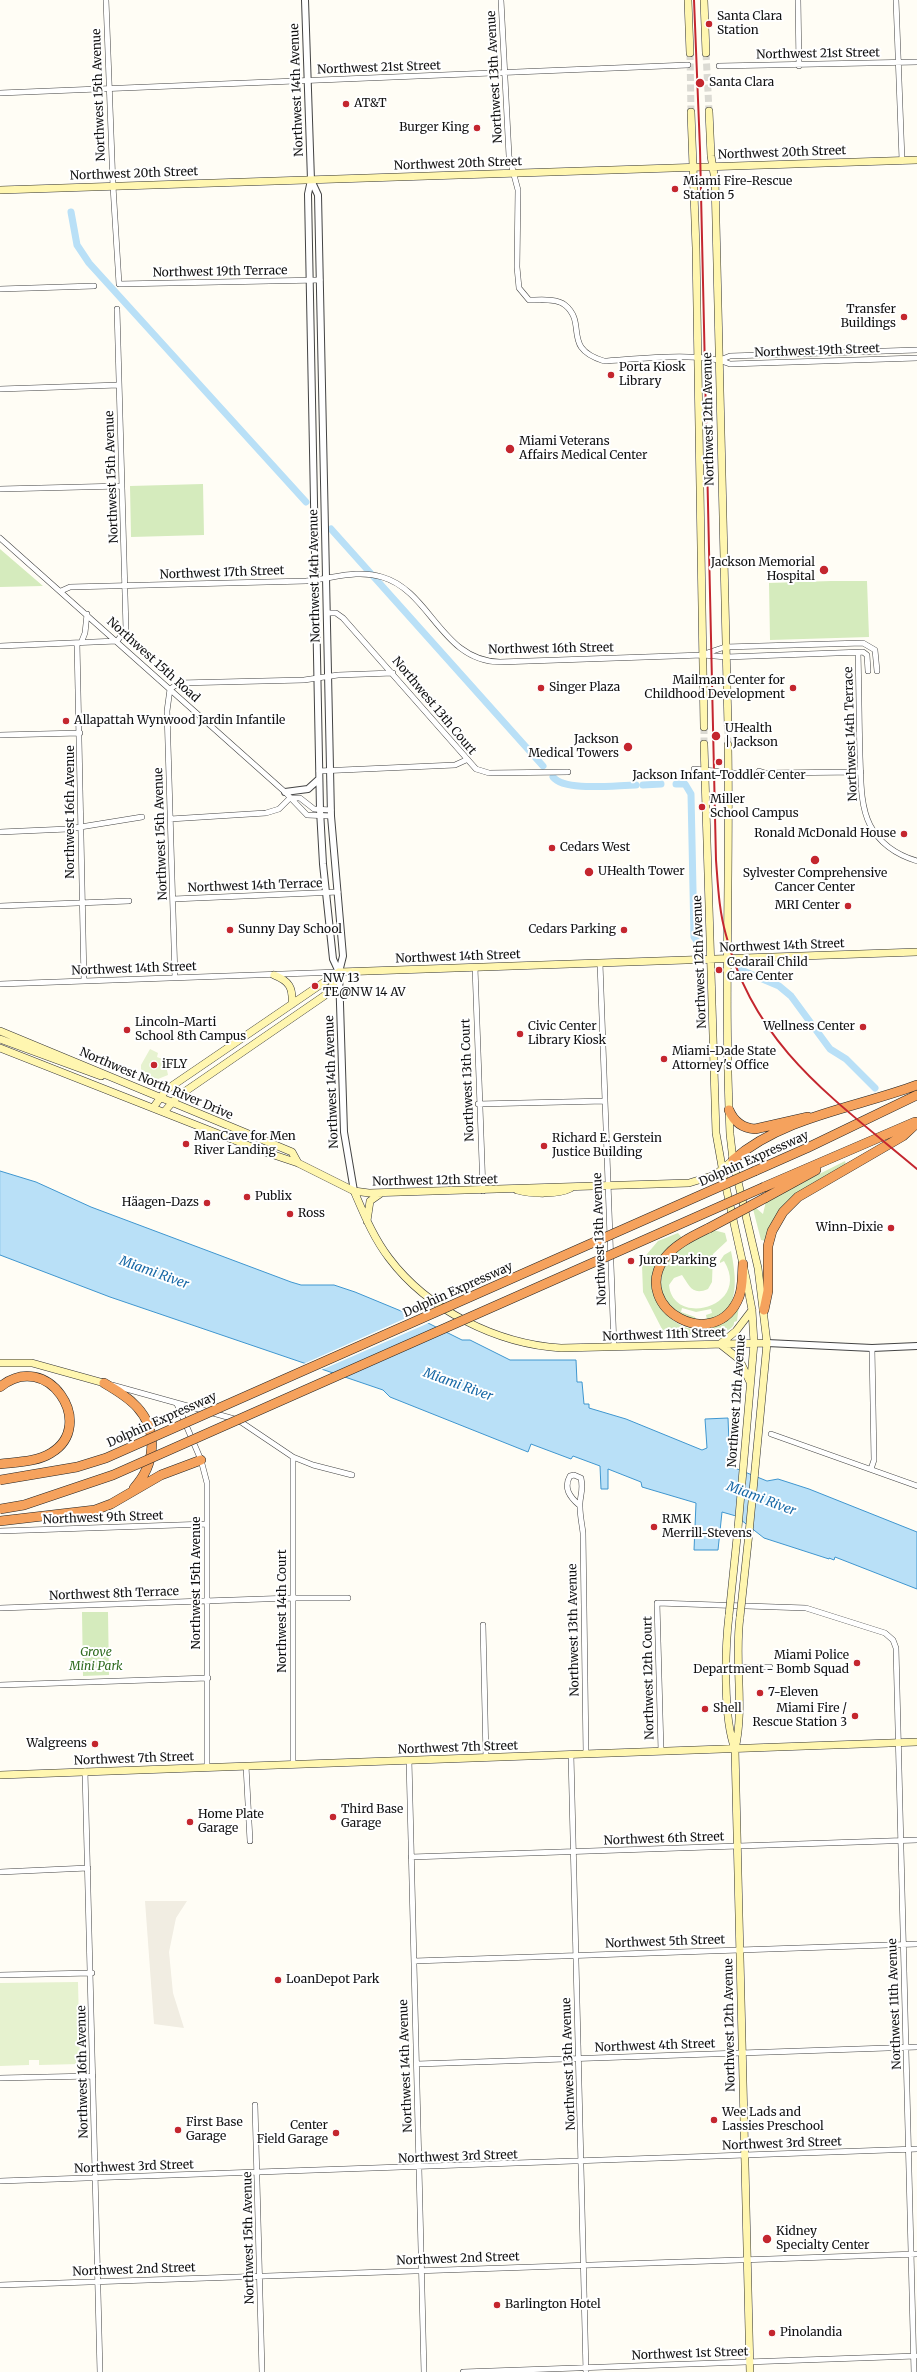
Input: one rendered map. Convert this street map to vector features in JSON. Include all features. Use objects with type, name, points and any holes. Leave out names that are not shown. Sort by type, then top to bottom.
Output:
[{"type":"highway","points":[[733,1160],[772,1134],[819,1115],[917,1085]]},
{"type":"highway","name":"Dolphin Expressway","points":[[0,1480],[77,1467],[106,1458],[807,1148],[917,1095]]},
{"type":"highway","points":[[729,1110],[737,1122],[747,1128],[755,1130],[796,1118],[819,1115]]},
{"type":"highway","points":[[0,1510],[24,1505],[113,1475],[764,1187],[917,1122]]},
{"type":"highway","points":[[764,1310],[768,1291],[769,1242],[776,1224],[787,1207],[806,1192],[903,1136],[917,1122]]},
{"type":"highway","points":[[743,1264],[738,1298],[730,1310],[720,1319],[710,1323],[694,1324],[678,1319],[670,1312],[659,1296],[657,1281],[660,1268],[667,1255],[678,1245],[859,1147]]},
{"type":"highway","points":[[0,1387],[20,1377],[44,1380],[58,1389],[63,1397],[70,1420],[66,1435],[52,1453],[38,1458],[0,1464]]},
{"type":"highway","points":[[104,1383],[132,1402],[149,1425],[152,1442],[151,1459],[146,1473],[128,1496]]},
{"type":"highway","points":[[2,1521],[81,1513],[111,1504],[128,1496],[161,1475],[201,1460]]},
{"type":"main road","points":[[688,0],[690,53]]},
{"type":"main road","points":[[704,0],[706,53]]},
{"type":"main road","name":"Northwest 12th Avenue","points":[[709,111],[713,166],[719,360],[728,727]]},
{"type":"main road","name":"Northwest 12th Avenue","points":[[691,112],[698,358],[704,727]]},
{"type":"main road","name":"Northwest 20th Street","points":[[0,190],[917,160]]},
{"type":"main road","name":"Northwest 12th Avenue","points":[[704,744],[715,1108],[722,1170],[752,1310],[754,1343],[729,1615],[726,1668],[729,1734],[735,1749]]},
{"type":"main road","name":"Northwest 12th Avenue","points":[[728,745],[726,959],[729,1110],[733,1160],[754,1247],[764,1310],[767,1343],[761,1421],[740,1617],[738,1734],[735,1749],[750,2372]]},
{"type":"main road","name":"Northwest 14th Street","points":[[339,972],[917,952]]},
{"type":"main road","points":[[153,1108],[166,1090],[339,972]]},
{"type":"main road","points":[[164,1112],[178,1097],[324,996],[333,985],[339,972]]},
{"type":"main road","points":[[274,975],[286,980],[290,985],[292,992],[292,1004]]},
{"type":"main road","name":"Northwest North River Drive","points":[[0,1031],[75,1061],[115,1080],[292,1152],[298,1163]]},
{"type":"main road","points":[[0,1039],[84,1071],[115,1080]]},
{"type":"main road","name":"Northwest North River Drive","points":[[0,1048],[290,1162],[298,1163],[354,1191]]},
{"type":"main road","name":"Northwest 12th Street","points":[[354,1191],[380,1194],[517,1190],[528,1187],[608,1186],[696,1182],[722,1170],[733,1160]]},
{"type":"main road","points":[[354,1191],[367,1221]]},
{"type":"main road","points":[[367,1221],[370,1201],[380,1194]]},
{"type":"main road","name":"Northwest 11th Street","points":[[367,1221],[383,1250],[400,1272],[440,1305],[486,1330],[532,1344],[561,1348],[767,1343]]},
{"type":"main road","points":[[751,1385],[739,1359],[720,1344],[736,1332],[752,1310]]},
{"type":"main road","points":[[0,1363],[32,1363],[104,1383]]},
{"type":"main road","name":"Northwest 7th Street","points":[[0,1775],[917,1742]]},
{"type":"street","name":"Northwest 15th Avenue","points":[[106,0],[113,186],[120,284]]},
{"type":"street","name":"Northwest 14th Avenue","points":[[305,0],[311,180],[308,194],[320,813],[326,893],[334,959],[339,972]]},
{"type":"street","name":"Northwest 13th Avenue","points":[[501,0],[509,156],[518,190],[516,267],[519,288],[529,300],[548,300],[565,304],[575,317],[576,340],[591,357],[604,361]]},
{"type":"street","points":[[798,0],[799,66]]},
{"type":"street","points":[[896,0],[900,62],[902,160]]},
{"type":"street","name":"Northwest 21st Street","points":[[719,66],[799,66],[917,62]]},
{"type":"street","name":"Northwest 21st Street","points":[[0,92],[688,65]]},
{"type":"street","name":"Northwest 14th Avenue","points":[[311,180],[318,195],[331,813],[343,956],[339,972],[344,1138],[354,1191]]},
{"type":"street","name":"Northwest 19th Terrace","points":[[120,284],[320,280]]},
{"type":"street","points":[[0,289],[94,286]]},
{"type":"street","name":"Northwest 15th Avenue","points":[[117,309],[127,626],[124,634],[117,641]]},
{"type":"street","name":"Northwest 19th Street","points":[[719,360],[730,356],[917,350]]},
{"type":"street","name":"Northwest 19th Street","points":[[604,361],[698,358],[719,360],[730,364],[917,358]]},
{"type":"street","points":[[0,389],[119,385]]},
{"type":"street","points":[[0,488],[122,486]]},
{"type":"street","name":"Northwest 15th Road","points":[[0,538],[285,792],[307,815],[331,813]]},
{"type":"street","name":"Northwest 17th Street","points":[[61,591],[70,587],[315,579],[370,574],[383,577]]},
{"type":"street","name":"Northwest 16th Street","points":[[383,577],[405,589],[459,647],[469,654],[485,660],[500,662],[703,654],[726,657],[858,653]]},
{"type":"street","name":"Northwest 13th Court","points":[[327,613],[340,614],[393,673],[466,760],[478,770],[489,773],[568,772]]},
{"type":"street","name":"Northwest 16th Avenue","points":[[84,982],[81,903],[79,643],[85,633],[87,614]]},
{"type":"street","points":[[0,646],[117,641]]},
{"type":"street","name":"Northwest 16th Street","points":[[703,654],[725,647],[863,643],[875,650],[877,671]]},
{"type":"street","points":[[858,653],[867,654],[868,671]]},
{"type":"street","name":"Northwest 14th Terrace","points":[[858,653],[861,772],[865,813],[879,838],[892,850],[917,861]]},
{"type":"street","points":[[170,689],[179,683],[304,680],[393,673]]},
{"type":"street","name":"Northwest 15th Avenue","points":[[170,689],[167,710],[175,978]]},
{"type":"street","points":[[0,735],[80,733]]},
{"type":"street","points":[[319,771],[455,765],[466,760]]},
{"type":"street","points":[[694,769],[728,773],[861,772]]},
{"type":"street","points":[[285,792],[308,789],[319,779]]},
{"type":"street","points":[[170,819],[266,813],[279,809],[290,798]]},
{"type":"street","name":"Northwest 15th Road","points":[[290,798],[300,798],[311,808],[320,813]]},
{"type":"street","points":[[0,832],[68,829],[142,817]]},
{"type":"street","name":"Northwest 14th Terrace","points":[[173,900],[338,892]]},
{"type":"street","points":[[0,906],[129,900]]},
{"type":"street","name":"Northwest 13th Avenue","points":[[600,963],[614,1347]]},
{"type":"street","name":"Northwest 13th Court","points":[[475,968],[478,1104],[483,1191]]},
{"type":"street","name":"Northwest 14th Street","points":[[0,984],[339,972]]},
{"type":"street","points":[[478,1104],[605,1101]]},
{"type":"street","name":"Northwest 11th Street","points":[[767,1343],[872,1348],[917,1346]]},
{"type":"street","points":[[871,1469],[874,1460],[872,1348]]},
{"type":"street","points":[[104,1383],[238,1420],[293,1457],[312,1465],[352,1475]]},
{"type":"street","name":"Northwest 15th Avenue","points":[[178,1404],[201,1460],[207,1483],[207,1767]]},
{"type":"street","points":[[771,1434],[917,1486]]},
{"type":"street","name":"Northwest 14th Court","points":[[293,1457],[293,1764]]},
{"type":"street","name":"Northwest 13th Avenue","points":[[579,1505],[572,1499],[567,1487],[570,1476],[574,1474],[581,1478],[582,1485],[582,1500],[579,1505],[582,1525],[586,1754]]},
{"type":"street","name":"Northwest 9th Street","points":[[0,1531],[207,1524]]},
{"type":"street","name":"Northwest 8th Terrace","points":[[0,1608],[292,1598],[348,1598]]},
{"type":"street","name":"Northwest 12th Court","points":[[661,1752],[657,1603],[806,1608],[890,1636]]},
{"type":"street","points":[[483,1625],[486,1758]]},
{"type":"street","name":"Northwest 11th Avenue","points":[[890,1636],[896,1648],[911,2254],[915,2356],[914,2372]]},
{"type":"street","points":[[738,1667],[770,1667]]},
{"type":"street","points":[[0,1685],[208,1678]]},
{"type":"street","name":"Northwest 13th Avenue","points":[[572,1755],[586,2370]]},
{"type":"street","name":"Northwest 14th Avenue","points":[[409,1760],[424,2372]]},
{"type":"street","points":[[246,1766],[250,1841]]},
{"type":"street","name":"Northwest 16th Avenue","points":[[85,1771],[92,1973],[92,2076],[96,2178],[100,2372]]},
{"type":"street","name":"Northwest 6th Street","points":[[411,1857],[917,1840]]},
{"type":"street","points":[[0,1872],[88,1868]]},
{"type":"street","name":"Northwest 5th Street","points":[[414,1961],[917,1944]]},
{"type":"street","points":[[0,1975],[92,1973]]},
{"type":"street","name":"Northwest 4th Street","points":[[417,2064],[917,2047]]},
{"type":"street","points":[[0,2078],[92,2076]]},
{"type":"street","name":"Northwest 15th Avenue","points":[[255,2105],[258,2173],[262,2372]]},
{"type":"street","name":"Northwest 3rd Street","points":[[0,2181],[917,2150]]},
{"type":"street","name":"Northwest 2nd Street","points":[[0,2285],[917,2254]]},
{"type":"street","name":"Northwest 1st Street","points":[[463,2372],[586,2370],[915,2356]]},
{"type":"green space","points":[[203,484],[204,535],[131,537],[130,486]]},
{"type":"green space","points":[[0,549],[43,586],[0,587]]},
{"type":"green space","points":[[867,581],[869,637],[770,640],[769,583]]},
{"type":"green space","name":"iFLY","points":[[150,1049],[158,1053],[157,1057],[167,1061],[164,1069],[167,1070],[168,1075],[158,1079],[156,1082],[144,1078],[141,1074],[141,1065]]},
{"type":"green space","points":[[845,1161],[846,1165],[803,1190],[766,1241],[761,1240],[753,1209],[756,1208],[763,1214],[766,1201]]},
{"type":"green space","points":[[713,1230],[725,1233],[727,1241],[713,1254],[712,1282],[708,1289],[703,1291],[695,1290],[689,1286],[682,1275],[674,1278],[669,1285],[674,1298],[683,1306],[696,1308],[708,1306],[720,1300],[728,1290],[730,1277],[724,1261],[720,1263],[720,1261],[724,1255],[731,1251],[735,1282],[731,1303],[726,1311],[718,1317],[707,1320],[706,1315],[712,1313],[711,1309],[696,1312],[682,1308],[681,1312],[695,1317],[696,1321],[673,1312],[668,1307],[662,1293],[661,1279],[665,1264],[673,1253]]},
{"type":"green space","points":[[678,1233],[682,1238],[664,1253],[657,1264],[654,1276],[655,1289],[659,1301],[674,1321],[685,1327],[697,1329],[714,1325],[739,1305],[737,1321],[734,1322],[733,1326],[728,1330],[693,1335],[670,1334],[663,1331],[643,1292],[642,1265],[647,1254],[658,1241]]},
{"type":"green space","name":"Grove Mini Park","points":[[82,1612],[108,1612],[109,1675],[83,1676]]},
{"type":"green space","points":[[78,1982],[80,2064],[39,2065],[39,2060],[29,2060],[29,2065],[0,2066],[0,1983]]},
{"type":"shaded area","points":[[145,1901],[187,1901],[176,1918],[169,1952],[173,1993],[184,2028],[154,2024]]},
{"type":"water","name":"Miami River","points":[[0,1171],[36,1182],[91,1207],[291,1282],[301,1285],[334,1285],[355,1292],[418,1318],[462,1340],[470,1340],[510,1360],[576,1360],[577,1382],[582,1382],[584,1404],[589,1404],[589,1408],[626,1419],[702,1450],[707,1448],[705,1419],[728,1418],[730,1466],[767,1481],[778,1479],[809,1489],[917,1532],[917,1589],[835,1557],[834,1560],[829,1559],[764,1538],[736,1516],[722,1512],[718,1550],[694,1550],[696,1503],[642,1487],[641,1482],[608,1469],[608,1489],[601,1489],[600,1466],[573,1456],[571,1459],[531,1444],[528,1452],[390,1397],[383,1390],[110,1297],[0,1255]]},
{"type":"pier","points":[[415,1314],[431,1322],[319,1371],[301,1365]]},
{"type":"waterway","points":[[71,212],[77,245],[89,263],[306,502]]},
{"type":"waterway","points":[[331,529],[543,766]]},
{"type":"waterway","points":[[553,777],[559,782],[568,785],[592,787],[636,785]]},
{"type":"waterway","points":[[643,785],[661,784]]},
{"type":"waterway","points":[[676,784],[685,784],[691,794],[694,937],[699,944]]},
{"type":"waterway","points":[[741,970],[779,986],[791,996],[830,1049],[846,1059],[875,1088]]},
{"type":"tunnel","points":[[690,53],[691,112]]},
{"type":"tunnel","points":[[706,53],[709,111]]},
{"type":"tunnel","points":[[704,727],[704,744]]},
{"type":"tunnel","points":[[728,727],[728,745]]},
{"type":"railway","points":[[694,0],[700,149],[716,860],[722,917],[726,935],[739,974],[756,1009],[777,1039],[801,1067],[827,1093],[917,1169]]},
{"type":"place","name":"Santa Clara Station","points":[[709,24]]},
{"type":"place","name":"Santa Clara","points":[[700,83]]},
{"type":"place","name":"AT&T","points":[[346,104]]},
{"type":"place","name":"Burger King","points":[[477,128]]},
{"type":"place","name":"Miami Fire-Rescue Station 5","points":[[675,189]]},
{"type":"place","name":"Transfer Buildings","points":[[904,317]]},
{"type":"place","name":"Porta Kiosk Library","points":[[611,375]]},
{"type":"place","name":"Miami Veterans Affairs Medical Center","points":[[510,449]]},
{"type":"place","name":"Jackson Memorial Hospital","points":[[824,570]]},
{"type":"place","name":"Singer Plaza","points":[[541,688]]},
{"type":"place","name":"Mailman Center for Childhood Development","points":[[793,688]]},
{"type":"place","name":"Allapattah Wynwood Jardin Infantile","points":[[66,721]]},
{"type":"place","name":"UHealth | Jackson","points":[[716,736]]},
{"type":"place","name":"Jackson Medical Towers","points":[[628,747]]},
{"type":"place","name":"Jackson Infant-Toddler Center","points":[[719,762]]},
{"type":"place","name":"Miller School Campus","points":[[702,807]]},
{"type":"place","name":"Ronald McDonald House","points":[[904,834]]},
{"type":"place","name":"Cedars West","points":[[552,848]]},
{"type":"place","name":"Sylvester Comprehensive Cancer Center","points":[[815,860]]},
{"type":"place","name":"UHealth Tower","points":[[589,872]]},
{"type":"place","name":"MRI Center","points":[[848,906]]},
{"type":"place","name":"Sunny Day School","points":[[230,930]]},
{"type":"place","name":"Cedars Parking","points":[[624,930]]},
{"type":"place","name":"Cedarail Child Care Center","points":[[719,970]]},
{"type":"place","name":"NW 13 TE@NW 14 AV","points":[[315,986]]},
{"type":"place","name":"Wellness Center","points":[[863,1027]]},
{"type":"place","name":"Lincoln-Marti School 8th Campus","points":[[127,1030]]},
{"type":"place","name":"Civic Center Library Kiosk","points":[[520,1034]]},
{"type":"place","name":"Miami-Dade State Attorney's Office","points":[[664,1059]]},
{"type":"place","name":"iFLY","points":[[154,1065]]},
{"type":"place","name":"ManCave for Men River Landing","points":[[186,1144]]},
{"type":"place","name":"Richard E. Gerstein Justice Building","points":[[544,1146]]},
{"type":"place","name":"Publix","points":[[247,1197]]},
{"type":"place","name":"Häagen-Dazs","points":[[207,1203]]},
{"type":"place","name":"Ross","points":[[290,1214]]},
{"type":"place","name":"Winn-Dixie","points":[[891,1228]]},
{"type":"place","name":"Juror Parking","points":[[631,1261]]},
{"type":"place","name":"RMK Merrill-Stevens","points":[[654,1527]]},
{"type":"place","name":"Miami Police Department - Bomb Squad","points":[[857,1663]]},
{"type":"place","name":"7-Eleven","points":[[760,1693]]},
{"type":"place","name":"Shell","points":[[705,1709]]},
{"type":"place","name":"Miami Fire / Rescue Station 3","points":[[855,1716]]},
{"type":"place","name":"Walgreens","points":[[95,1744]]},
{"type":"place","name":"Third Base Garage","points":[[333,1817]]},
{"type":"place","name":"Home Plate Garage","points":[[190,1822]]},
{"type":"place","name":"LoanDepot Park","points":[[278,1980]]},
{"type":"place","name":"Wee Lads and Lassies Preschool","points":[[714,2120]]},
{"type":"place","name":"First Base Garage","points":[[178,2130]]},
{"type":"place","name":"Center Field Garage","points":[[336,2133]]},
{"type":"place","name":"Kidney Specialty Center","points":[[767,2239]]},
{"type":"place","name":"Barlington Hotel","points":[[497,2305]]},
{"type":"place","name":"Pinolandia","points":[[772,2333]]}]
